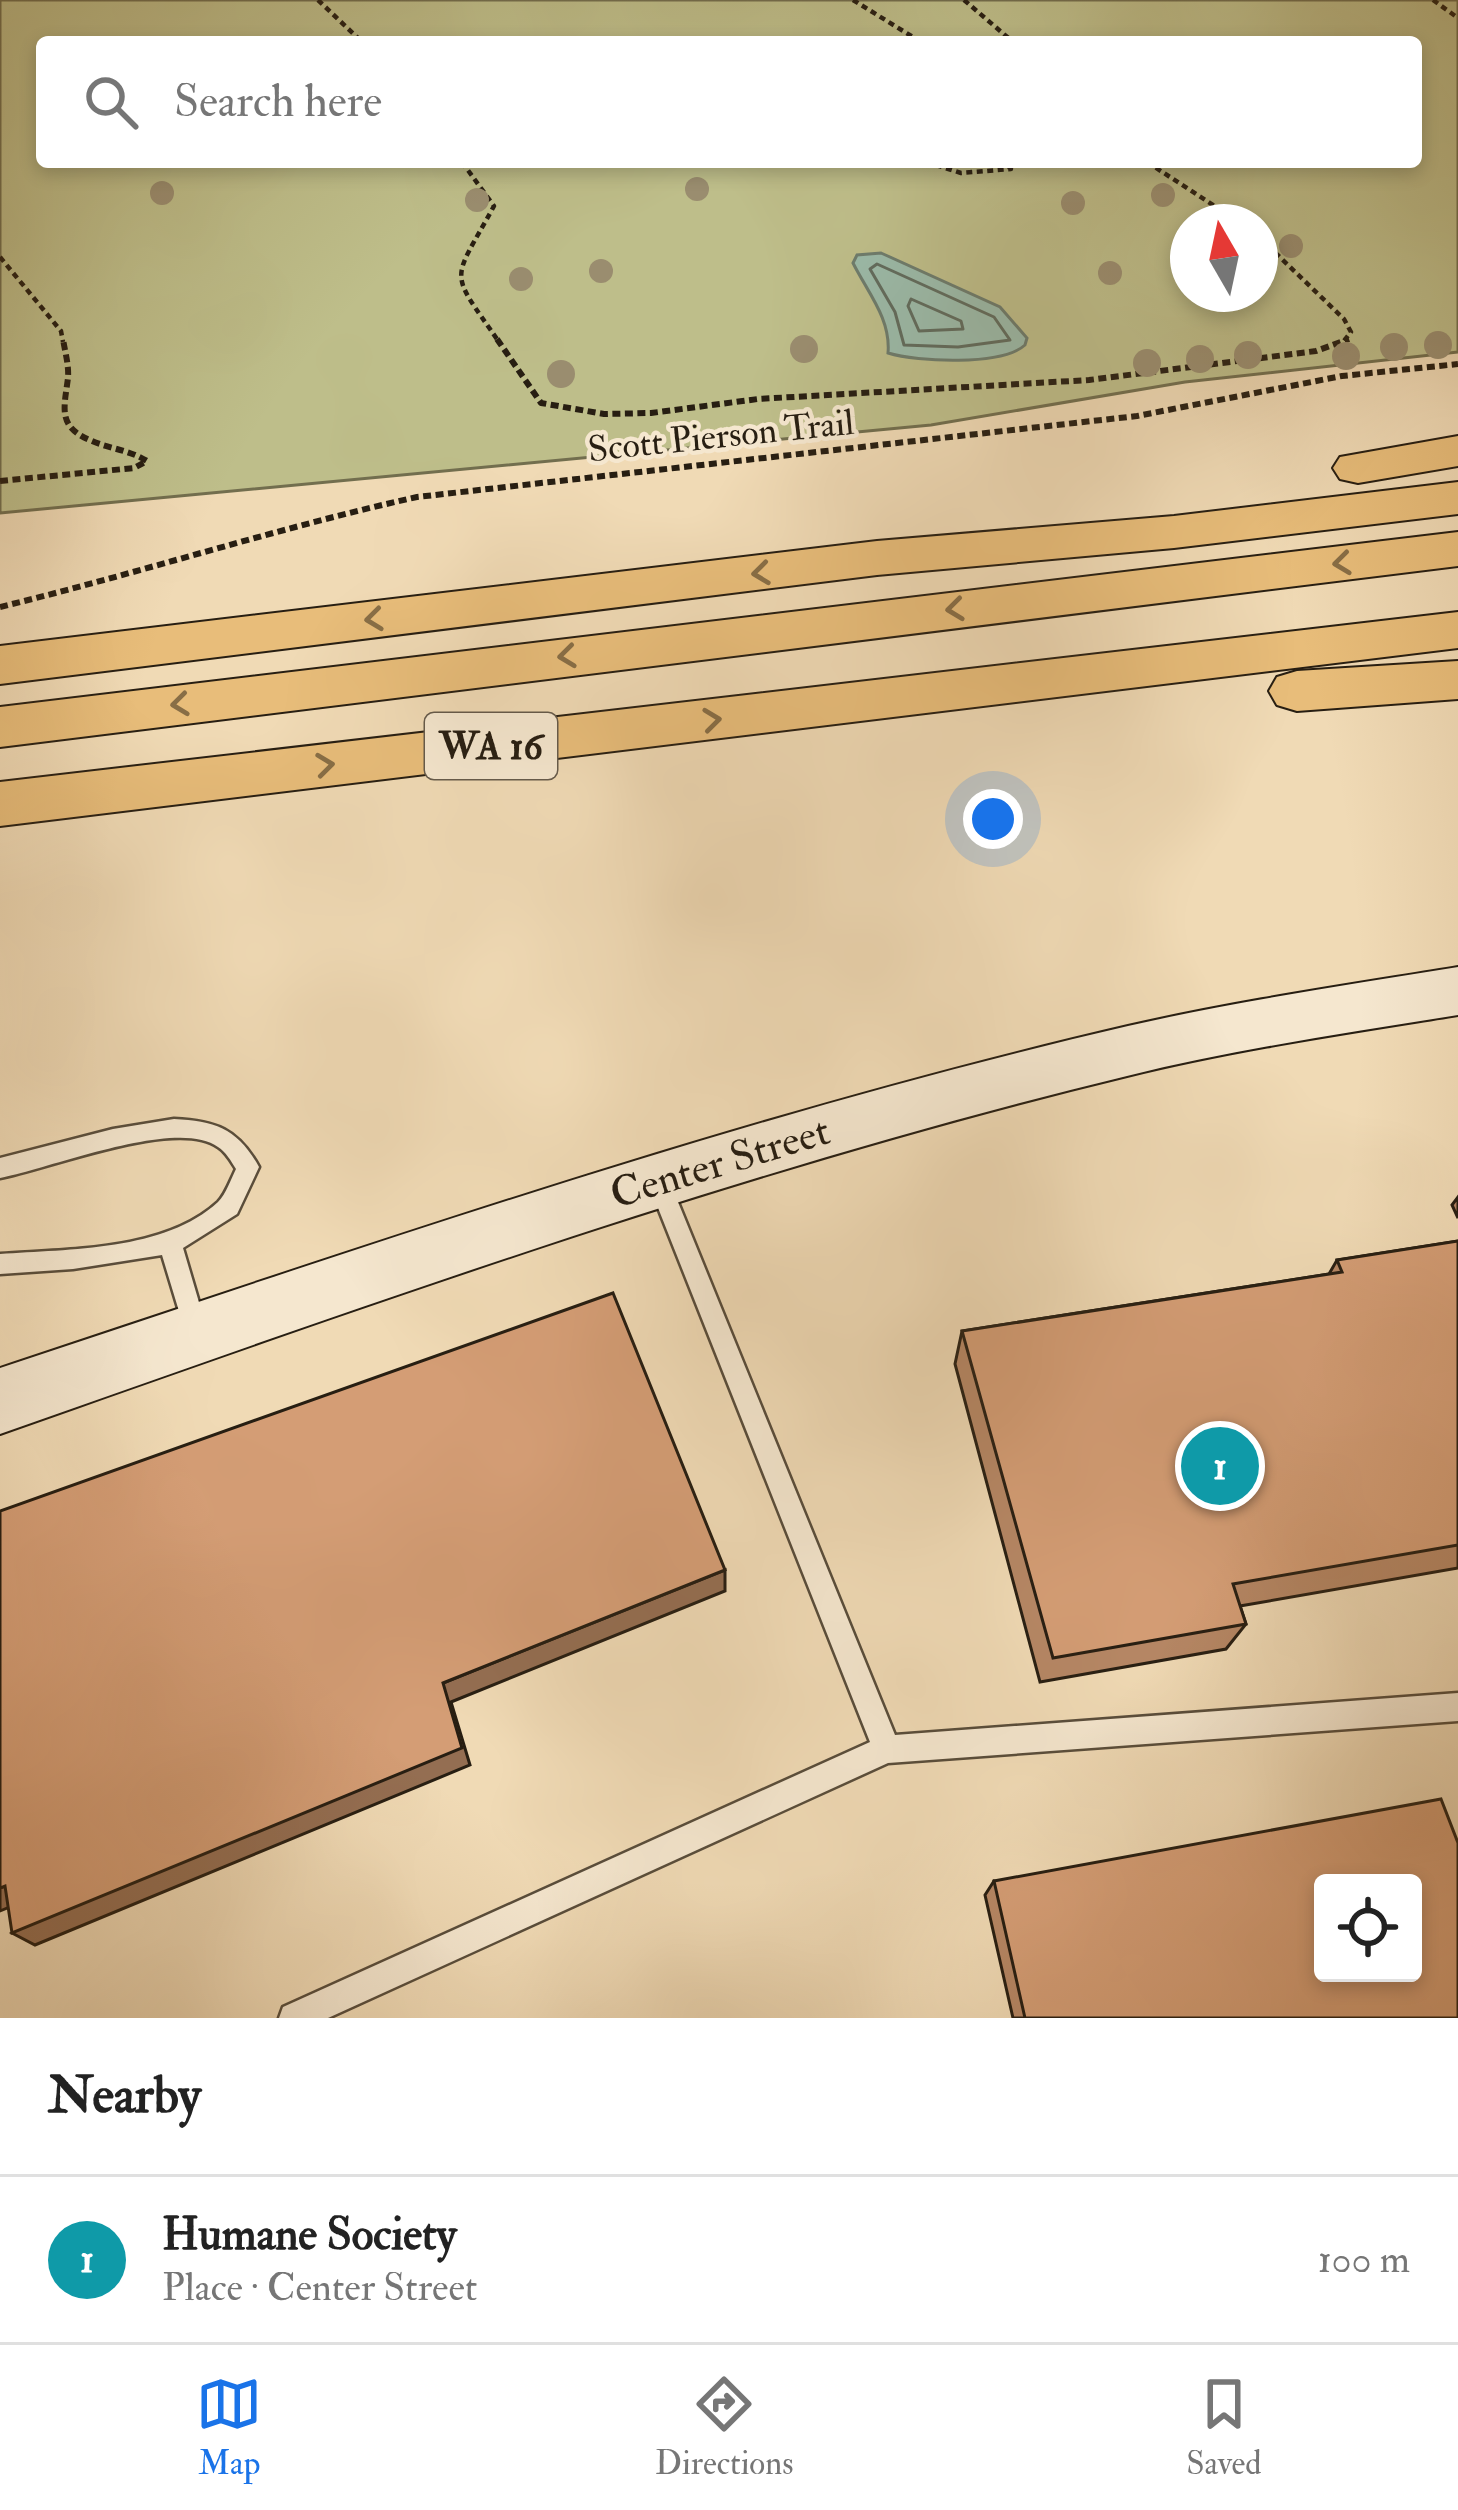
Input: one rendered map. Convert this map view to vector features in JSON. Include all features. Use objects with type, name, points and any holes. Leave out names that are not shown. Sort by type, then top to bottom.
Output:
[{"type":"highway","points":[[877,558],[1458,451]]},
{"type":"highway","points":[[0,665],[877,558],[1174,532],[1458,498]]},
{"type":"highway","points":[[0,727],[1458,549]]},
{"type":"highway","name":"WA 16","points":[[0,804],[1458,630]]},
{"type":"highway","points":[[982,688],[1218,697],[1458,680]]},
{"type":"main road","name":"Center Street","points":[[0,1401],[658,1180],[1130,1050],[1458,991]]},
{"type":"lane","points":[[0,1168],[132,1135],[184,1128],[224,1138],[248,1167],[230,1207],[170,1244],[0,1264]]},
{"type":"lane","points":[[658,1180],[887,1749]]},
{"type":"lane","points":[[170,1244],[196,1334]]},
{"type":"lane","points":[[294,2018],[887,1749],[1458,1707]]},
{"type":"path","points":[[318,0],[356,36]]},
{"type":"path","points":[[853,0],[911,36]]},
{"type":"path","points":[[964,0],[1006,36]]},
{"type":"path","points":[[1432,0],[1458,18]]},
{"type":"path","points":[[466,168],[494,206],[458,270],[458,283],[541,403],[604,414],[758,399],[1089,380],[1208,368],[1316,351],[1348,340],[1351,332],[1344,319],[1278,255]]},
{"type":"path","points":[[945,168],[961,173],[1010,168]]},
{"type":"path","points":[[1156,168],[1211,204]]},
{"type":"path","points":[[0,257],[61,331],[69,372],[61,414],[67,426],[92,441],[147,460],[134,468],[0,481]]},
{"type":"path","name":"Scott Pierson Trail","points":[[0,607],[148,571],[309,521],[417,497],[1137,416],[1342,376],[1458,364]]},
{"type":"green space","points":[[0,0],[1458,0],[1458,352],[1185,382],[931,425],[0,513]]},
{"type":"water","points":[[881,253],[1000,307],[1027,338],[1025,345],[979,359],[938,360],[888,353],[882,317],[853,263],[857,255]]},
{"type":"building","points":[[1458,1241],[1458,1545],[1233,1584],[1246,1624],[1053,1658],[962,1331],[1342,1272],[1337,1260]]},
{"type":"building","points":[[613,1293],[725,1570],[443,1683],[462,1748],[12,1933],[5,1886],[0,1888],[0,1511]]},
{"type":"building","points":[[1441,1799],[1458,1843],[1458,2018],[1025,2018],[994,1881]]},
{"type":"place","name":"Humane Society","points":[[1220,1466]]}]
